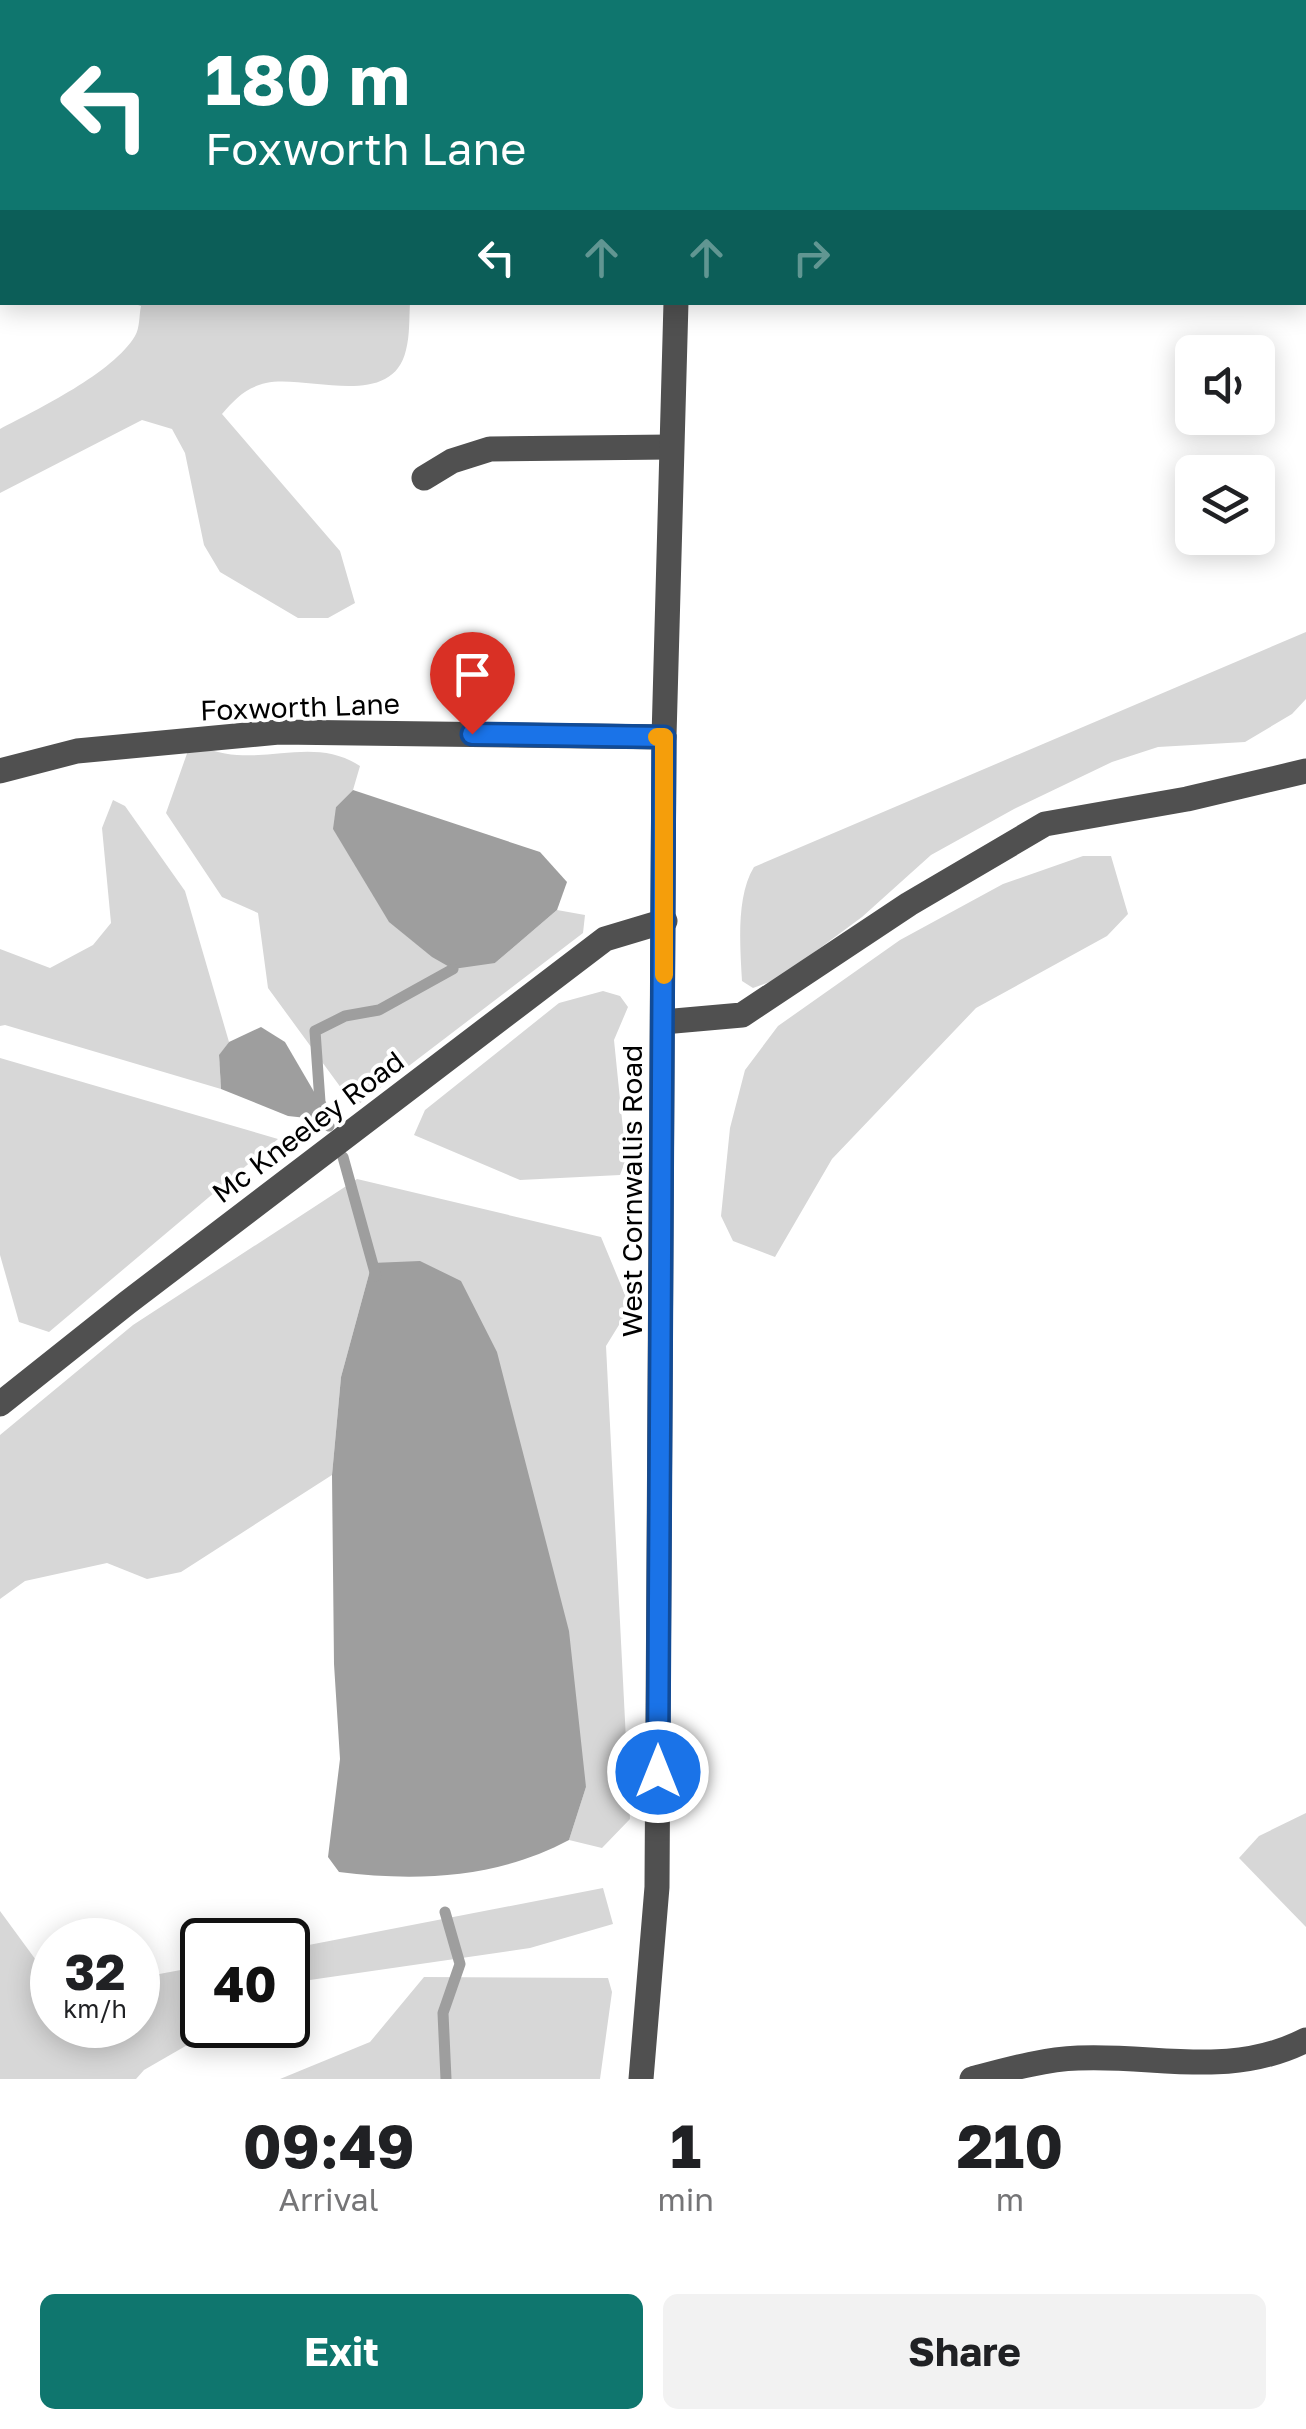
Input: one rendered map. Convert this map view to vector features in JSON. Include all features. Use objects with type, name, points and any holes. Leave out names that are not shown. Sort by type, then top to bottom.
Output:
[{"type":"street","name":"West Cornwallis Road","points":[[641,2079],[656,1887],[664,737],[676,305]]},
{"type":"street","points":[[424,478],[452,461],[490,449],[670,446]]},
{"type":"street","name":"Foxworth Lane","points":[[0,771],[77,751],[279,732],[664,737]]},
{"type":"street","points":[[663,1022],[742,1015],[908,904],[1045,824],[1187,799],[1306,770]]},
{"type":"street","name":"Mc Kneeley Road","points":[[0,1404],[604,939],[665,921]]},
{"type":"street","points":[[972,2079],[1077,2058],[1211,2071],[1306,2040]]},
{"type":"shaded area","points":[[138,305],[410,305],[406,350],[398,369],[384,380],[346,386],[266,383],[241,395],[222,414],[340,551],[355,603],[328,618],[298,618],[220,572],[204,545],[185,453],[172,429],[142,420],[0,493],[0,429],[74,389],[110,363],[135,336],[141,306]]},
{"type":"shaded area","points":[[1306,632],[1306,699],[1292,714],[1245,742],[1158,747],[1112,762],[1014,809],[931,855],[862,917],[778,979],[753,988],[742,981],[742,907],[754,867]]},
{"type":"shaded area","points":[[190,745],[237,755],[315,752],[345,758],[360,766],[353,790],[336,807],[495,963],[557,910],[585,915],[583,933],[355,1107],[268,988],[258,913],[222,897],[166,813]]},
{"type":"shaded area","points":[[353,790],[540,852],[567,882],[557,910],[495,963],[453,969],[432,957],[389,922],[333,829],[336,807]]},
{"type":"shaded area","points":[[113,800],[125,806],[185,891],[229,1042],[219,1056],[221,1089],[0,1026],[0,949],[50,968],[93,945],[111,923],[102,828]]},
{"type":"shaded area","points":[[1083,856],[1111,856],[1128,914],[1107,936],[976,1008],[832,1159],[775,1257],[733,1241],[721,1216],[730,1128],[745,1070],[778,1026],[900,940],[1003,884]]},
{"type":"shaded area","points":[[603,991],[620,996],[628,1007],[614,1040],[626,1159],[620,1175],[520,1180],[414,1135],[425,1110],[559,1003]]},
{"type":"shaded area","points":[[261,1027],[285,1042],[320,1102],[316,1119],[288,1116],[221,1089],[219,1055],[229,1042]]},
{"type":"shaded area","points":[[0,1058],[278,1139],[49,1332],[19,1322],[0,1255]]},
{"type":"shaded area","points":[[357,1179],[601,1237],[630,1307],[606,1346],[630,1819],[602,1848],[569,1840],[586,1787],[372,1263],[341,1377],[332,1475],[181,1572],[147,1579],[107,1563],[25,1581],[0,1599],[0,1435],[133,1325]]},
{"type":"shaded area","points":[[420,1261],[461,1281],[497,1352],[569,1631],[586,1787],[569,1840],[542,1853],[457,1874],[398,1877],[339,1872],[328,1857],[340,1759],[334,1664],[332,1475],[341,1377],[372,1263]]},
{"type":"shaded area","points":[[1306,1813],[1306,1927],[1239,1858],[1259,1836]]},
{"type":"shaded area","points":[[603,1888],[613,1924],[530,1948],[310,1980],[310,1945]]},
{"type":"shaded area","points":[[0,1911],[30,1952],[30,2048],[160,2048],[160,1974],[180,1970],[182,2048],[144,2070],[136,2079],[0,2079]]},
{"type":"shaded area","points":[[424,1977],[608,1978],[612,1992],[600,2079],[280,2079],[370,2042]]},
{"type":"waterway","points":[[329,1126],[320,1102],[315,1031],[345,1016],[379,1010],[453,969]]},
{"type":"waterway","points":[[343,1157],[376,1276]]},
{"type":"waterway","points":[[445,1912],[460,1964],[443,2013],[446,2079]]},
{"type":"slow traffic","points":[[657,737],[664,737],[664,975]]},
{"type":"route","points":[[472,734],[664,737],[658,1772]]}]
